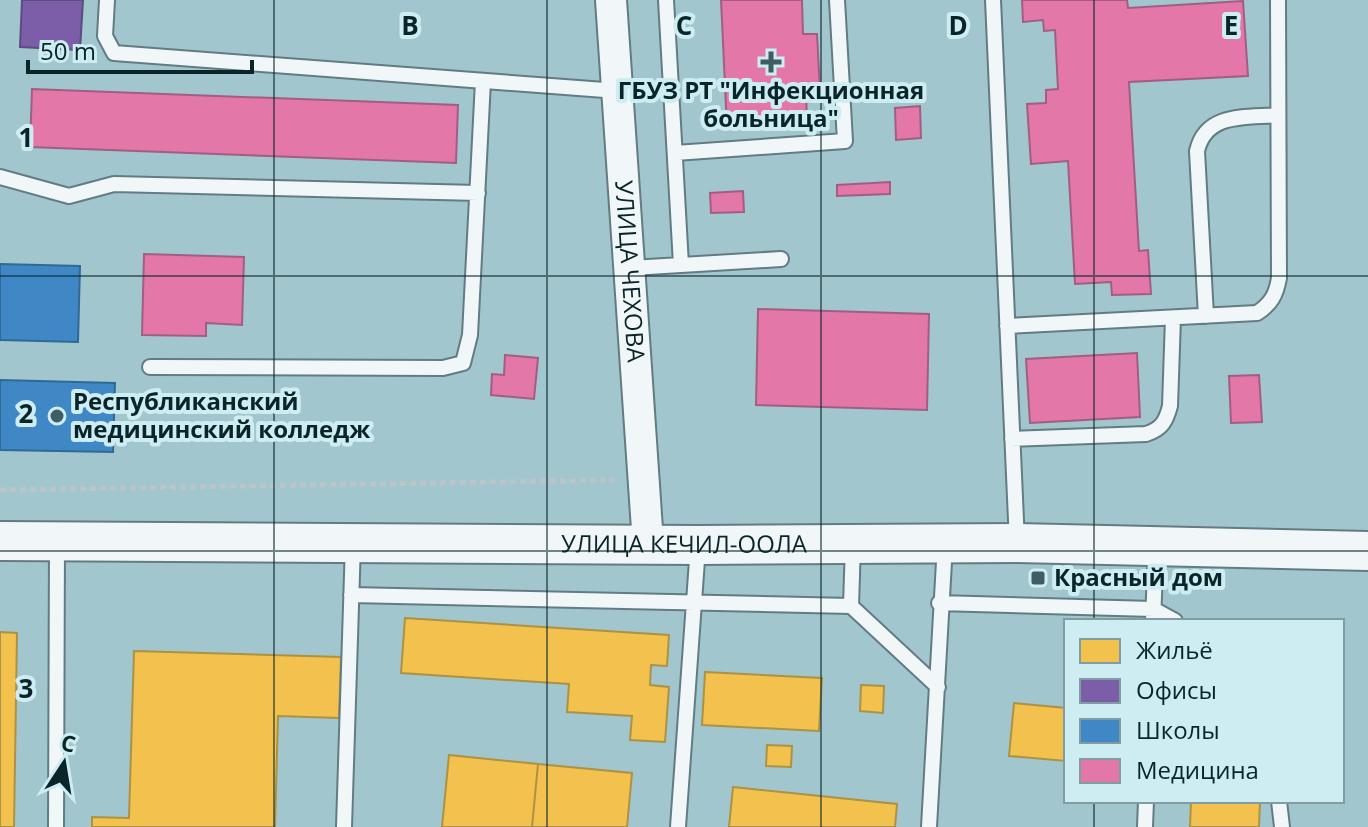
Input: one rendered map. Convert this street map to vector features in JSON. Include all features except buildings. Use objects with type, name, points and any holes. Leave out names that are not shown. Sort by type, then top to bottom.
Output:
[{"type":"street","name":"УЛИЦА ЧЕХОВА","points":[[611,0],[648,544]]},
{"type":"street","name":"УЛИЦА КЕЧИЛ-ООЛА","points":[[0,541],[699,545],[1017,543],[1368,551]]},
{"type":"lane","points":[[107,0],[105,36],[114,53],[618,91]]},
{"type":"lane","points":[[666,0],[681,265]]},
{"type":"lane","points":[[675,153],[845,141],[837,0]]},
{"type":"lane","points":[[993,0],[1017,543]]},
{"type":"lane","points":[[1007,326],[1257,313],[1277,292],[1278,0]]},
{"type":"lane","points":[[150,367],[443,368],[463,363],[470,335],[483,81]]},
{"type":"lane","points":[[1206,316],[1197,151],[1199,140],[1206,128],[1218,121],[1278,115]]},
{"type":"lane","points":[[0,177],[69,196],[114,184],[478,193]]},
{"type":"lane","points":[[631,268],[781,259]]},
{"type":"lane","points":[[1012,439],[1146,434],[1158,430],[1167,419],[1170,406],[1173,318]]},
{"type":"lane","points":[[56,827],[57,542]]},
{"type":"lane","points":[[344,827],[353,543]]},
{"type":"lane","points":[[929,827],[938,687],[939,603],[945,543]]},
{"type":"lane","points":[[851,606],[853,544]]},
{"type":"lane","points":[[678,827],[699,545]]},
{"type":"lane","points":[[939,603],[1153,615],[1156,545]]},
{"type":"lane","points":[[351,595],[851,606],[938,687]]},
{"type":"lane","points":[[1145,827],[1146,803]]},
{"type":"lane","points":[[1279,803],[1282,827]]},
{"type":"path","points":[[0,490],[644,480]]},
{"type":"place","name":"ГБУЗ РТ \"Инфекционная больница\"","points":[[771,62]]},
{"type":"place","name":"Республиканский медицинский колледж","points":[[57,416]]},
{"type":"place","name":"Красный дом","points":[[1038,578]]}]
